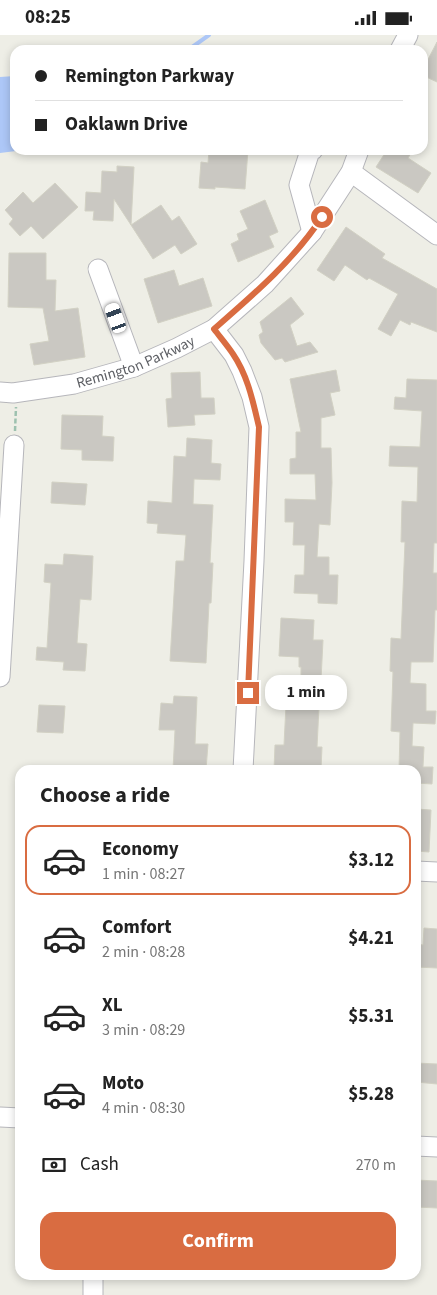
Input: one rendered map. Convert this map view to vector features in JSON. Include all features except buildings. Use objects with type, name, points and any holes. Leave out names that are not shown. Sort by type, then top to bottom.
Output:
[{"type":"street","points":[[309,155],[299,185],[312,232]]},
{"type":"street","name":"Remington Parkway","points":[[8,392],[74,384],[134,367],[214,329],[264,284],[312,232],[351,172],[357,155]]},
{"type":"street","points":[[351,172],[437,235]]},
{"type":"street","points":[[98,269],[134,367]]},
{"type":"street","points":[[214,329],[234,355],[242,371],[252,397],[259,427],[243,765]]},
{"type":"street","points":[[0,677],[14,445]]},
{"type":"street","points":[[421,871],[437,872]]},
{"type":"street","points":[[0,1117],[15,1118]]},
{"type":"street","points":[[421,1146],[437,1147]]},
{"type":"street","points":[[93,1295],[94,1280]]},
{"type":"path","points":[[8,392],[14,445]]},
{"type":"water","points":[[10,76],[10,152],[0,153],[0,77]]},
{"type":"waterway","points":[[195,45],[209,35]]},
{"type":"route","points":[[248,693],[259,427],[252,397],[242,371],[234,355],[214,329],[264,284],[312,232],[322,217]]}]
